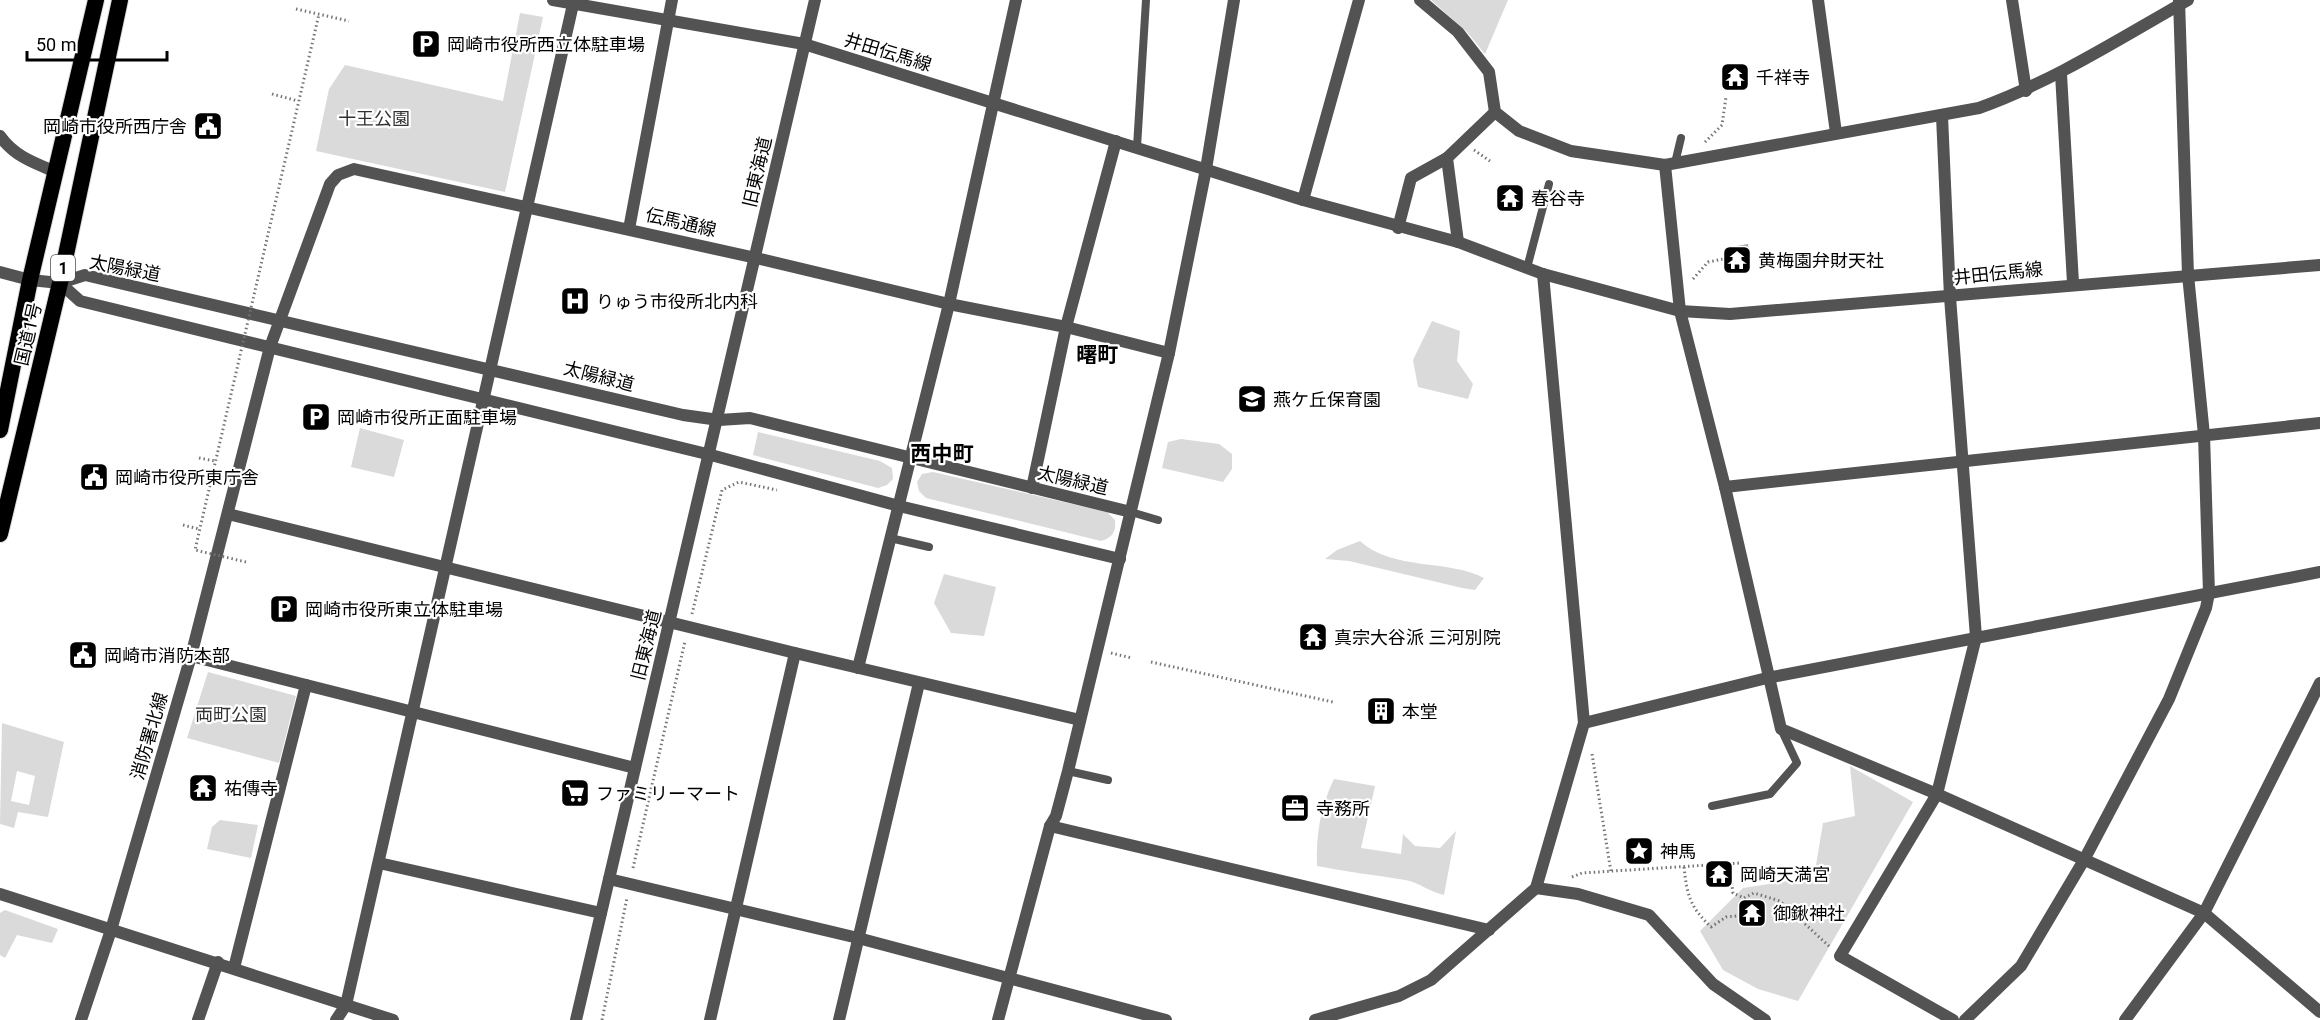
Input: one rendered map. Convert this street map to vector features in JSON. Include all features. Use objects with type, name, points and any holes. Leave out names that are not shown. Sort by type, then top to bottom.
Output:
[{"type":"highway","name":"国道1号","points":[[0,430],[30,280],[96,0]]},
{"type":"highway","name":"国道1号","points":[[0,534],[60,283],[120,0]]},
{"type":"street","name":"井田伝馬線","points":[[553,0],[804,44],[1303,200],[1398,228],[1458,242],[1543,274],[1680,311],[1730,314],[1950,297],[2073,283],[2320,265]]},
{"type":"street","points":[[629,229],[672,0]]},
{"type":"street","name":"旧東海道","points":[[576,1020],[711,455],[815,0]]},
{"type":"street","points":[[858,668],[949,304],[1016,0]]},
{"type":"street","points":[[998,1020],[1050,826],[1056,816],[1068,771],[1170,353],[1206,169],[1234,0]]},
{"type":"street","points":[[1303,200],[1359,0]]},
{"type":"street","points":[[1420,0],[1458,32],[1489,72],[1495,112],[1519,130],[1571,151],[1670,164],[1979,108],[2026,91],[2061,74],[2182,2],[2188,275],[2204,435],[2209,593],[2206,608],[2169,699],[2084,860],[2021,966],[1965,1020]]},
{"type":"street","points":[[1818,0],[1836,133]]},
{"type":"street","points":[[2012,0],[2026,91]]},
{"type":"street","points":[[336,1020],[346,1005],[574,2]]},
{"type":"street","points":[[2061,74],[2073,283]]},
{"type":"street","points":[[1398,228],[1411,178],[1447,158],[1495,112]]},
{"type":"street","points":[[1942,116],[1950,297],[1976,637],[1937,794],[1840,956],[1953,1020]]},
{"type":"street","points":[[0,136],[9,148],[26,160],[56,172]]},
{"type":"street","points":[[1032,488],[1066,327],[1116,141]]},
{"type":"street","points":[[1447,158],[1458,242]]},
{"type":"street","points":[[1670,164],[1680,311],[1725,487],[1767,678],[1781,729],[1937,794],[2204,913],[2320,1012]]},
{"type":"street","name":"伝馬通線","points":[[281,320],[330,184],[346,170],[354,169],[629,229],[949,304],[1066,327],[1170,353]]},
{"type":"street","name":"太陽緑道","points":[[0,272],[30,280],[60,283],[85,275],[683,415],[719,420],[750,418],[1131,512]]},
{"type":"street","points":[[1315,1020],[1399,996],[1431,980],[1536,888],[1584,723],[1543,274]]},
{"type":"street","name":"太陽緑道","points":[[60,283],[80,301],[270,346],[482,401],[711,455],[899,506],[1120,559]]},
{"type":"street","name":"消防署北線","points":[[81,1020],[111,930],[191,656],[270,346],[281,320]]},
{"type":"street","points":[[1725,487],[2320,423]]},
{"type":"street","points":[[228,514],[795,653],[1080,720]]},
{"type":"street","points":[[1584,723],[1767,678],[2320,572]]},
{"type":"street","points":[[710,1020],[795,653]]},
{"type":"street","points":[[191,656],[635,768]]},
{"type":"street","points":[[839,1020],[919,682]]},
{"type":"street","points":[[2131,1018],[2204,913],[2320,683]]},
{"type":"street","points":[[234,968],[306,685]]},
{"type":"street","points":[[1050,826],[1490,930]]},
{"type":"street","points":[[379,863],[601,913]]},
{"type":"street","points":[[609,879],[858,938],[1166,1020]]},
{"type":"street","points":[[1536,888],[1578,894],[1648,915],[1713,984],[1766,1020]]},
{"type":"street","points":[[0,894],[218,962],[393,1020]]},
{"type":"street","points":[[198,1020],[218,962]]},
{"type":"lane","points":[[1137,147],[1146,0]]},
{"type":"lane","points":[[1670,164],[1681,138]]},
{"type":"lane","points":[[1527,268],[1549,184]]},
{"type":"lane","points":[[1131,512],[1158,520]]},
{"type":"lane","points":[[890,538],[929,547]]},
{"type":"lane","points":[[1712,806],[1770,794],[1797,763],[1781,729]]},
{"type":"lane","points":[[1068,771],[1108,780]]},
{"type":"path","points":[[296,9],[349,21]]},
{"type":"path","points":[[246,562],[195,550],[319,14]]},
{"type":"path","points":[[272,94],[298,101]]},
{"type":"path","points":[[1716,131],[1722,125],[1726,97]]},
{"type":"path","points":[[1677,284],[1690,282],[1708,262],[1734,257]]},
{"type":"path","points":[[199,458],[215,461]]},
{"type":"path","points":[[183,525],[199,529]]},
{"type":"path","points":[[1098,650],[1132,658]]},
{"type":"path","points":[[1151,662],[1334,702]]},
{"type":"path","points":[[1592,751],[1611,872]]},
{"type":"path","points":[[1582,873],[1740,863]]},
{"type":"path","points":[[1729,864],[1732,893],[1744,898],[1754,893],[1780,901],[1840,956]]},
{"type":"path","points":[[1684,867],[1688,897],[1700,917],[1711,927],[1726,918],[1746,915]]},
{"type":"green space","points":[[1431,0],[1508,0],[1485,54],[1467,32]]},
{"type":"green space","name":"十王公園","points":[[520,13],[543,17],[505,192],[316,151],[329,89],[345,65],[503,101]]},
{"type":"green space","points":[[1432,321],[1460,331],[1457,361],[1473,384],[1468,399],[1418,387],[1413,360]]},
{"type":"green space","points":[[360,428],[404,440],[394,477],[351,467]]},
{"type":"green space","points":[[758,432],[880,461],[892,468],[893,479],[887,485],[878,488],[753,455]]},
{"type":"green space","points":[[1181,439],[1219,444],[1232,454],[1232,469],[1223,482],[1162,468],[1168,442]]},
{"type":"green space","points":[[933,472],[1107,512],[1115,520],[1115,528],[1111,536],[1101,541],[926,498],[919,491],[917,482],[922,474]]},
{"type":"green space","points":[[1360,541],[1388,557],[1454,568],[1484,578],[1475,590],[1349,561],[1325,559],[1337,550]]},
{"type":"green space","points":[[944,574],[996,587],[984,636],[951,633],[934,603]]},
{"type":"green space","name":"両町公園","points":[[208,672],[296,696],[279,763],[187,738]]},
{"type":"green space","points":[[2,723],[64,742],[48,817],[18,812],[14,828],[0,824]],"holes":[[[17,771],[35,776],[29,805],[11,801]]]},
{"type":"green space","points":[[1850,766],[1913,802],[1798,1001],[1758,989],[1723,970],[1700,931],[1743,888],[1814,877],[1823,823],[1855,816]]},
{"type":"green space","points":[[1334,779],[1375,786],[1361,848],[1401,854],[1403,834],[1415,846],[1440,848],[1456,831],[1444,895],[1410,881],[1317,866],[1320,822],[1325,800]]},
{"type":"green space","points":[[220,820],[258,825],[251,858],[207,849],[212,827]]},
{"type":"green space","points":[[5,910],[58,929],[52,943],[17,935],[5,958],[0,955],[0,913]]},
{"type":"shaded area","points":[[1748,244],[1751,266],[1727,268],[1725,248]]},
{"type":"place","name":"岡崎市役所西立体駐車場","points":[[426,44]]},
{"type":"place","name":"千祥寺","points":[[1735,77]]},
{"type":"place","name":"岡崎市役所西庁舎","points":[[208,126]]},
{"type":"place","name":"春谷寺","points":[[1510,198]]},
{"type":"place","name":"黄梅園弁財天社","points":[[1737,260]]},
{"type":"place","name":"りゅう市役所北内科","points":[[575,301]]},
{"type":"place","name":"燕ケ丘保育園","points":[[1252,399]]},
{"type":"place","name":"岡崎市役所正面駐車場","points":[[316,417]]},
{"type":"place","name":"岡崎市役所東庁舎","points":[[94,477]]},
{"type":"place","name":"岡崎市役所東立体駐車場","points":[[284,609]]},
{"type":"place","name":"真宗大谷派 三河別院","points":[[1313,637]]},
{"type":"place","name":"岡崎市消防本部","points":[[83,655]]},
{"type":"place","name":"本堂","points":[[1381,711]]},
{"type":"place","name":"祐傳寺","points":[[203,788]]},
{"type":"place","name":"ファミリーマート","points":[[575,793]]},
{"type":"place","name":"寺務所","points":[[1295,808]]},
{"type":"place","name":"神馬","points":[[1639,851]]},
{"type":"place","name":"岡崎天満宮","points":[[1719,874]]},
{"type":"place","name":"御鍬神社","points":[[1752,913]]},
{"type":"district","name":"曙町","points":[[1097,355]]},
{"type":"district","name":"西中町","points":[[942,454]]}]
